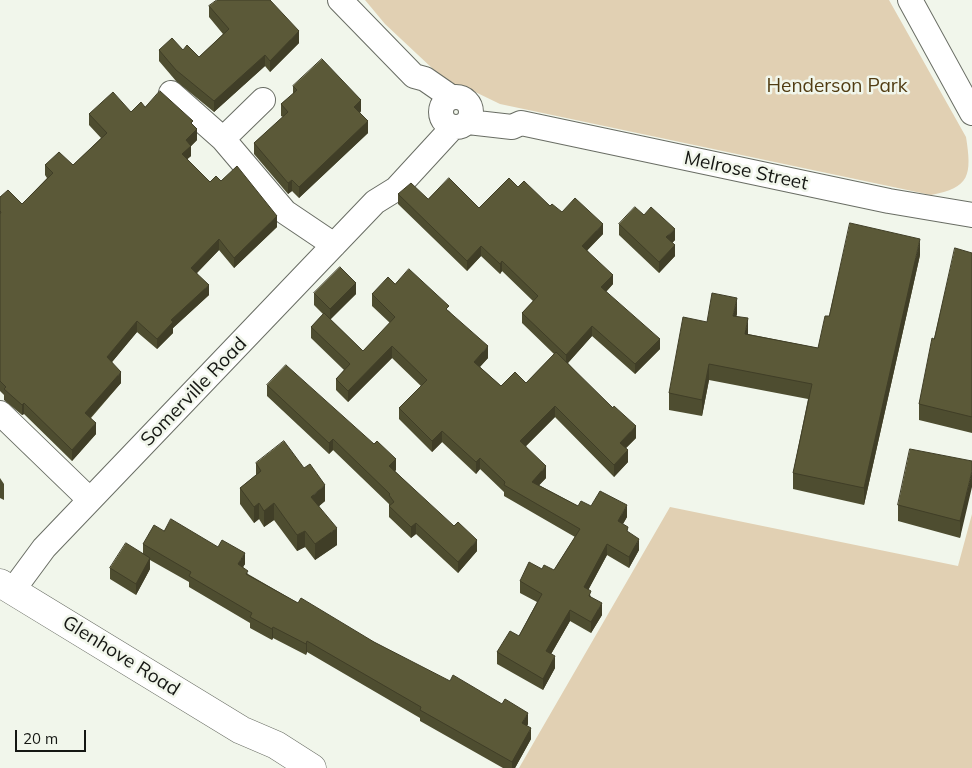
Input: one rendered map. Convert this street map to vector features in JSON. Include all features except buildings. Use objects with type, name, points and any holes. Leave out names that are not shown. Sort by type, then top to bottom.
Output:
[{"type":"main road","name":"Glenhove Road","points":[[6,586],[241,730],[286,768]]},
{"type":"main road","name":"Glenhove Road","points":[[241,730],[276,744],[312,768]]},
{"type":"street","points":[[340,0],[414,76],[417,88],[454,113]]},
{"type":"street","points":[[910,0],[972,113]]},
{"type":"street","points":[[170,93],[223,139],[285,212],[334,245]]},
{"type":"street","points":[[223,139],[263,100]]},
{"type":"street","name":"Melrose Street","points":[[454,113],[512,127],[522,123],[888,201],[972,215]]},
{"type":"street","name":"Somerville Road","points":[[6,586],[380,197],[396,189],[454,113]]},
{"type":"street","points":[[0,413],[90,500]]},
{"type":"green space","name":"Henderson Park","points":[[365,0],[889,0],[966,137],[969,161],[968,170],[961,184],[944,192],[931,195],[500,104],[469,89],[449,84],[385,24]]},
{"type":"green space","points":[[670,507],[958,566],[972,514],[972,768],[519,768]]}]
